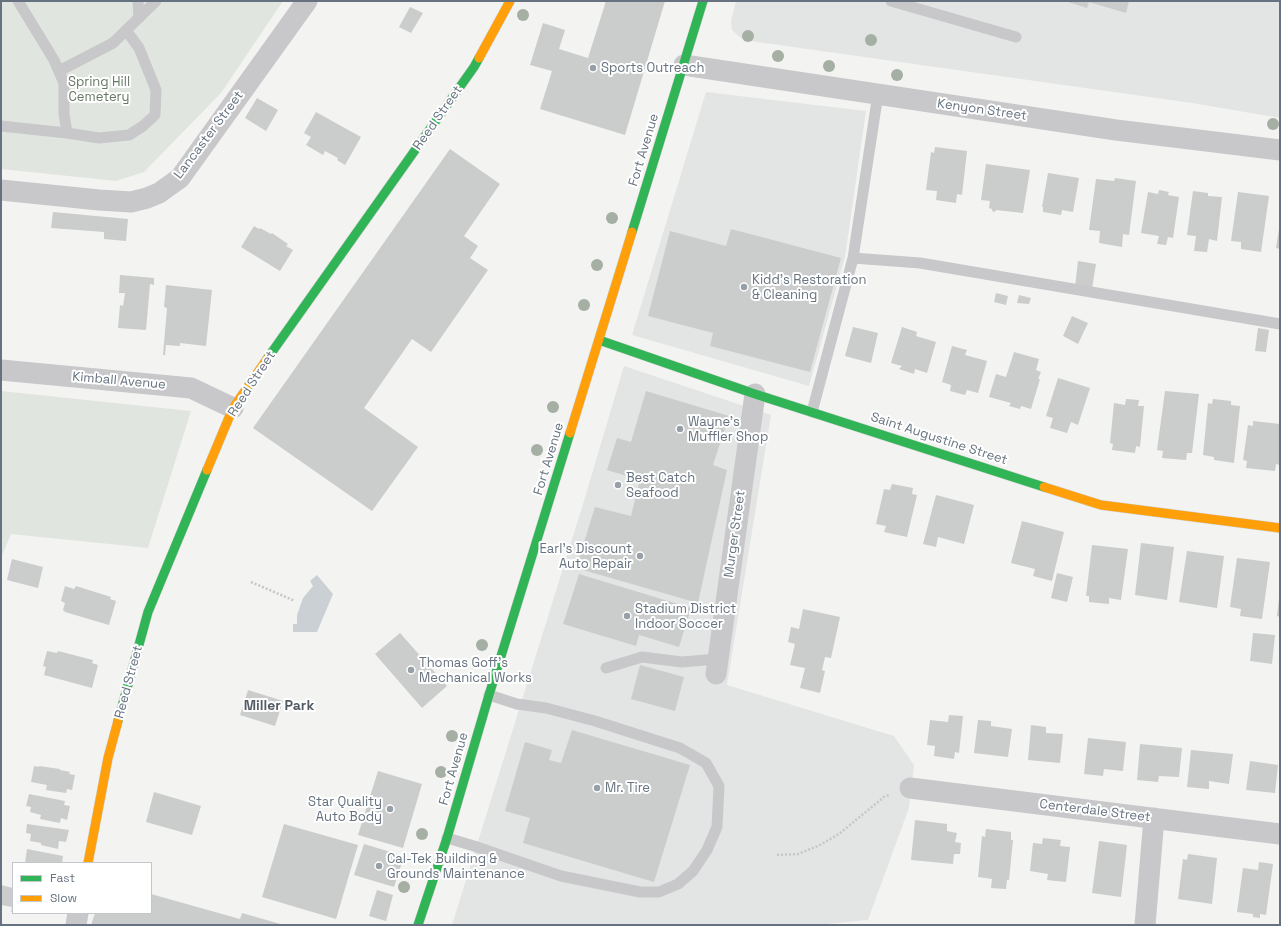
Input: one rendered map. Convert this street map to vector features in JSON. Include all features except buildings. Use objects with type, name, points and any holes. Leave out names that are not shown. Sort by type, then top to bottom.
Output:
[{"type":"street","name":"Lancaster Street","points":[[1,190],[131,202],[159,193],[180,178],[307,1]]},
{"type":"street","name":"Reed Street","points":[[88,862],[108,758],[148,612],[233,408],[474,67],[510,1]]},
{"type":"street","name":"Fort Avenue","points":[[418,925],[447,838],[489,695],[703,1]]},
{"type":"street","name":"Kenyon Street","points":[[684,65],[1116,130],[1280,150]]},
{"type":"street","name":"Saint Augustine Street","points":[[599,340],[755,394],[1101,505],[1280,528]]},
{"type":"street","name":"Kimball Avenue","points":[[1,370],[191,388],[233,408]]},
{"type":"street","name":"Murger Street","points":[[716,666],[755,394]]},
{"type":"street","name":"Centerdale Street","points":[[902,791],[1154,818],[1280,834]]},
{"type":"street","points":[[1145,925],[1154,818]]},
{"type":"street","points":[[76,925],[78,914]]},
{"type":"lane","points":[[18,1],[54,60],[64,83],[64,114],[67,133]]},
{"type":"lane","points":[[138,1],[139,18]]},
{"type":"lane","points":[[59,71],[113,43],[156,1]]},
{"type":"lane","points":[[891,1],[1016,37]]},
{"type":"lane","points":[[1,126],[99,138],[129,135],[143,126],[154,115],[156,90],[139,48],[126,30]]},
{"type":"lane","points":[[812,412],[853,258],[878,94]]},
{"type":"lane","points":[[853,258],[920,263],[1280,324]]},
{"type":"lane","points":[[606,668],[642,657],[716,666]]},
{"type":"lane","points":[[447,838],[561,876],[640,892],[659,892],[678,884],[693,871],[707,850],[717,827],[719,786],[706,763],[680,748],[595,721],[546,708],[517,704],[489,695]]},
{"type":"path","points":[[251,582],[295,601]]},
{"type":"path","points":[[777,855],[798,854],[818,846],[844,830],[884,797],[902,791]]},
{"type":"shaded area","points":[[736,1],[1280,1],[1280,118],[1192,103],[743,40],[732,30],[731,21]]},
{"type":"shaded area","points":[[706,92],[866,111],[845,257],[809,386],[632,335]]},
{"type":"shaded area","points":[[624,366],[771,415],[727,685],[894,736],[914,765],[909,808],[868,920],[816,925],[452,925],[583,504]]},
{"type":"shaded area","points":[[317,575],[333,594],[317,632],[293,632],[293,624],[297,624],[297,615],[303,598],[313,586],[310,581]]},
{"type":"green space","name":"Spring Hill Cemetery","points":[[1,1],[283,1],[221,93],[144,172],[116,181],[1,169]]},
{"type":"green space","points":[[1,391],[191,411],[148,548],[11,534],[1,558]]},
{"type":"traffic: fast","points":[[632,232],[703,1]]},
{"type":"traffic: fast","points":[[267,359],[479,58]]},
{"type":"traffic: fast","points":[[599,340],[755,394],[1044,487]]},
{"type":"traffic: fast","points":[[418,925],[447,838],[489,695],[570,433]]},
{"type":"traffic: fast","points":[[118,721],[148,612],[207,470]]},
{"type":"traffic: slow","points":[[479,58],[510,1]]},
{"type":"traffic: slow","points":[[570,433],[632,232]]},
{"type":"traffic: slow","points":[[207,470],[233,408],[267,359]]},
{"type":"traffic: slow","points":[[1044,487],[1101,505],[1280,528]]},
{"type":"traffic: slow","points":[[88,862],[108,758],[118,721]]},
{"type":"place","name":"Sports Outreach","points":[[593,68]]},
{"type":"place","name":"Kidd's Restoration & Cleaning","points":[[744,287]]},
{"type":"place","name":"Wayne's Muffler Shop","points":[[680,429]]},
{"type":"place","name":"Best Catch Seafood","points":[[618,485]]},
{"type":"place","name":"Earl's Discount Auto Repair","points":[[640,556]]},
{"type":"place","name":"Stadium District Indoor Soccer","points":[[627,616]]},
{"type":"place","name":"Thomas Goff's Mechanical Works","points":[[411,670]]},
{"type":"place","name":"Mr. Tire","points":[[597,788]]},
{"type":"place","name":"Star Quality Auto Body","points":[[390,809]]},
{"type":"place","name":"Cal-Tek Building & Grounds Maintenance","points":[[379,866]]},
{"type":"district","name":"Miller Park","points":[[279,706]]}]
